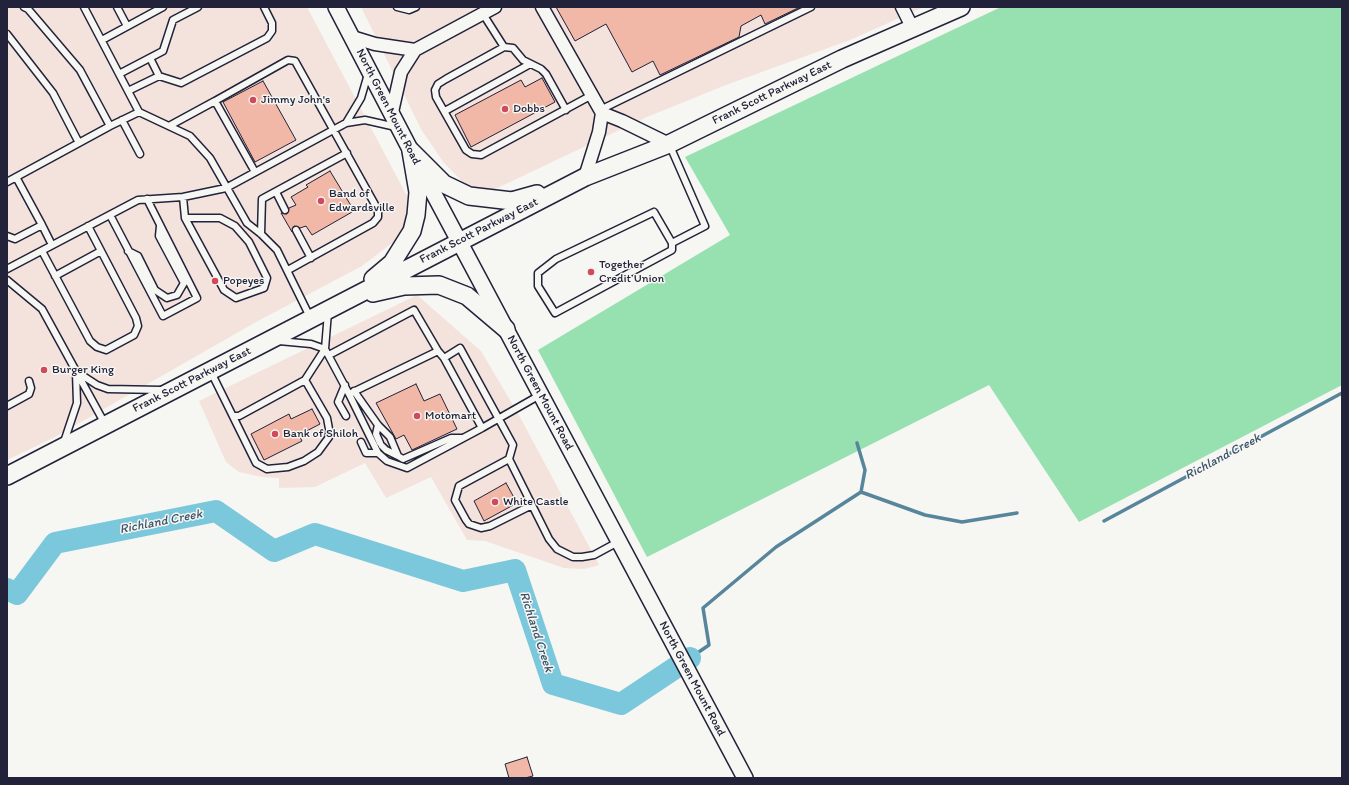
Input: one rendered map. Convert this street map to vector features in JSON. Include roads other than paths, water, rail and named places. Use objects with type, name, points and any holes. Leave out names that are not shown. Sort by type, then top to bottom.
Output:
[{"type":"main road","name":"Frank Scott Parkway East","points":[[7,476],[577,181],[669,144],[842,59],[961,7]]},
{"type":"main road","points":[[411,151],[444,184],[470,196],[512,201],[577,181]]},
{"type":"main road","points":[[349,299],[392,263],[412,231],[416,215],[418,192],[411,151]]},
{"type":"main road","points":[[349,299],[404,286],[439,285],[467,296],[506,329]]},
{"type":"street","name":"North Green Mount Road","points":[[336,7],[663,627],[745,778]]},
{"type":"street","points":[[392,112],[401,72],[415,50],[495,7]]},
{"type":"street","points":[[542,7],[601,112],[599,132],[577,181]]},
{"type":"street","points":[[902,7],[913,29]]},
{"type":"street","points":[[352,37],[375,44],[415,50]]},
{"type":"street","points":[[601,112],[669,144]]},
{"type":"lane","points":[[24,7],[28,9],[80,70],[110,126]]},
{"type":"lane","points":[[84,7],[139,112],[190,136],[210,158],[247,224],[261,234],[277,250],[311,318]]},
{"type":"lane","points":[[117,7],[127,26]]},
{"type":"lane","points":[[102,40],[163,7]]},
{"type":"lane","points":[[119,74],[163,51],[173,20],[198,7]]},
{"type":"lane","points":[[128,92],[159,76],[181,83],[267,38],[272,31],[272,23],[264,7]]},
{"type":"lane","points":[[396,7],[409,10],[416,7]]},
{"type":"lane","points":[[601,112],[811,7]]},
{"type":"lane","points":[[483,14],[504,48]]},
{"type":"lane","points":[[7,34],[53,92],[78,143]]},
{"type":"lane","points":[[566,110],[546,74],[541,69],[523,60],[513,48],[504,48],[438,84],[435,90],[436,97],[466,150],[472,154],[481,155],[566,110],[592,95]]},
{"type":"lane","points":[[150,58],[159,76]]},
{"type":"lane","points":[[169,126],[288,60],[295,61],[378,210],[378,217],[373,223],[288,270]]},
{"type":"lane","points":[[445,111],[530,64]]},
{"type":"lane","points":[[346,123],[361,98],[369,69]]},
{"type":"lane","points":[[215,101],[255,172]]},
{"type":"lane","points":[[7,182],[110,126],[139,112]]},
{"type":"lane","points":[[122,120],[140,154]]},
{"type":"lane","points":[[7,269],[138,200],[183,196],[226,188],[346,123],[364,120],[400,128]]},
{"type":"lane","points":[[669,144],[705,226],[672,243]]},
{"type":"lane","points":[[261,234],[262,199],[347,153]]},
{"type":"lane","points":[[16,177],[52,245]]},
{"type":"lane","points":[[276,192],[285,210]]},
{"type":"lane","points":[[183,196],[185,218],[224,290],[236,298],[264,288],[267,278],[249,242],[235,226],[220,218],[185,218]]},
{"type":"lane","points":[[110,215],[163,316],[197,298],[147,199]]},
{"type":"lane","points":[[654,212],[672,243],[672,250],[555,313],[538,286],[538,273],[556,259],[654,212]]},
{"type":"lane","points":[[7,236],[15,239],[42,225]]},
{"type":"lane","points":[[42,251],[90,341],[97,347],[106,350],[134,335],[138,326],[136,318],[88,226]]},
{"type":"lane","points":[[128,251],[138,256],[155,290],[167,298],[177,295],[184,283],[159,236],[160,226]]},
{"type":"lane","points":[[296,230],[311,258]]},
{"type":"lane","points":[[55,276],[101,251]]},
{"type":"lane","points":[[7,280],[42,309],[105,424]]},
{"type":"lane","points":[[234,416],[239,416],[305,380],[325,349],[329,309]]},
{"type":"lane","points":[[329,355],[352,346],[384,330],[400,321],[414,310],[438,351],[444,358],[482,428]]},
{"type":"lane","points":[[270,340],[311,344],[325,349],[345,385],[378,425],[390,437],[398,456]]},
{"type":"lane","points":[[444,358],[460,348],[500,418],[513,445],[509,459],[552,543],[564,554],[573,557],[594,555],[618,542]]},
{"type":"lane","points":[[351,392],[369,381],[418,357],[438,351]]},
{"type":"lane","points":[[210,371],[234,416],[238,429],[256,463],[267,469],[280,469],[304,461],[318,452],[325,445],[329,437],[327,418],[305,380]]},
{"type":"lane","points":[[76,372],[97,385],[108,389],[173,390]]},
{"type":"lane","points":[[63,446],[77,403],[76,372]]},
{"type":"lane","points":[[7,406],[29,394],[31,388],[29,381]]},
{"type":"lane","points":[[345,385],[338,402],[346,416]]},
{"type":"lane","points":[[351,392],[378,453],[387,461],[407,468],[541,395]]},
{"type":"lane","points":[[378,425],[376,434],[381,444],[386,450],[403,459],[451,438],[464,438]]},
{"type":"lane","points":[[361,442],[366,453],[378,453]]},
{"type":"lane","points":[[509,459],[459,486],[455,500],[469,524],[481,528],[490,526],[532,505]]},
{"type":"waterway","name":"Richland Creek","points":[[1104,521],[1342,393]]},
{"type":"waterway","points":[[857,443],[865,470],[861,492]]},
{"type":"waterway","name":"Richland Creek","points":[[861,492],[925,515],[962,522],[1017,513]]},
{"type":"waterway","name":"Richland Creek","points":[[690,658],[709,645],[703,608],[776,547],[861,492]]},
{"type":"waterway","name":"Richland Creek","points":[[7,589],[17,594],[55,543],[216,511],[274,551],[315,534],[463,581],[515,570],[553,684],[621,704],[690,658]]},
{"type":"place","name":"Jimmy John's","points":[[253,100]]},
{"type":"place","name":"Dobbs","points":[[505,109]]},
{"type":"place","name":"Band of Edwardsville","points":[[321,201]]},
{"type":"place","name":"Together Credit Union","points":[[591,272]]},
{"type":"place","name":"Popeyes","points":[[215,281]]},
{"type":"place","name":"Burger King","points":[[44,370]]},
{"type":"place","name":"Motomart","points":[[417,416]]},
{"type":"place","name":"Bank of Shiloh","points":[[275,434]]},
{"type":"place","name":"White Castle","points":[[495,502]]}]
